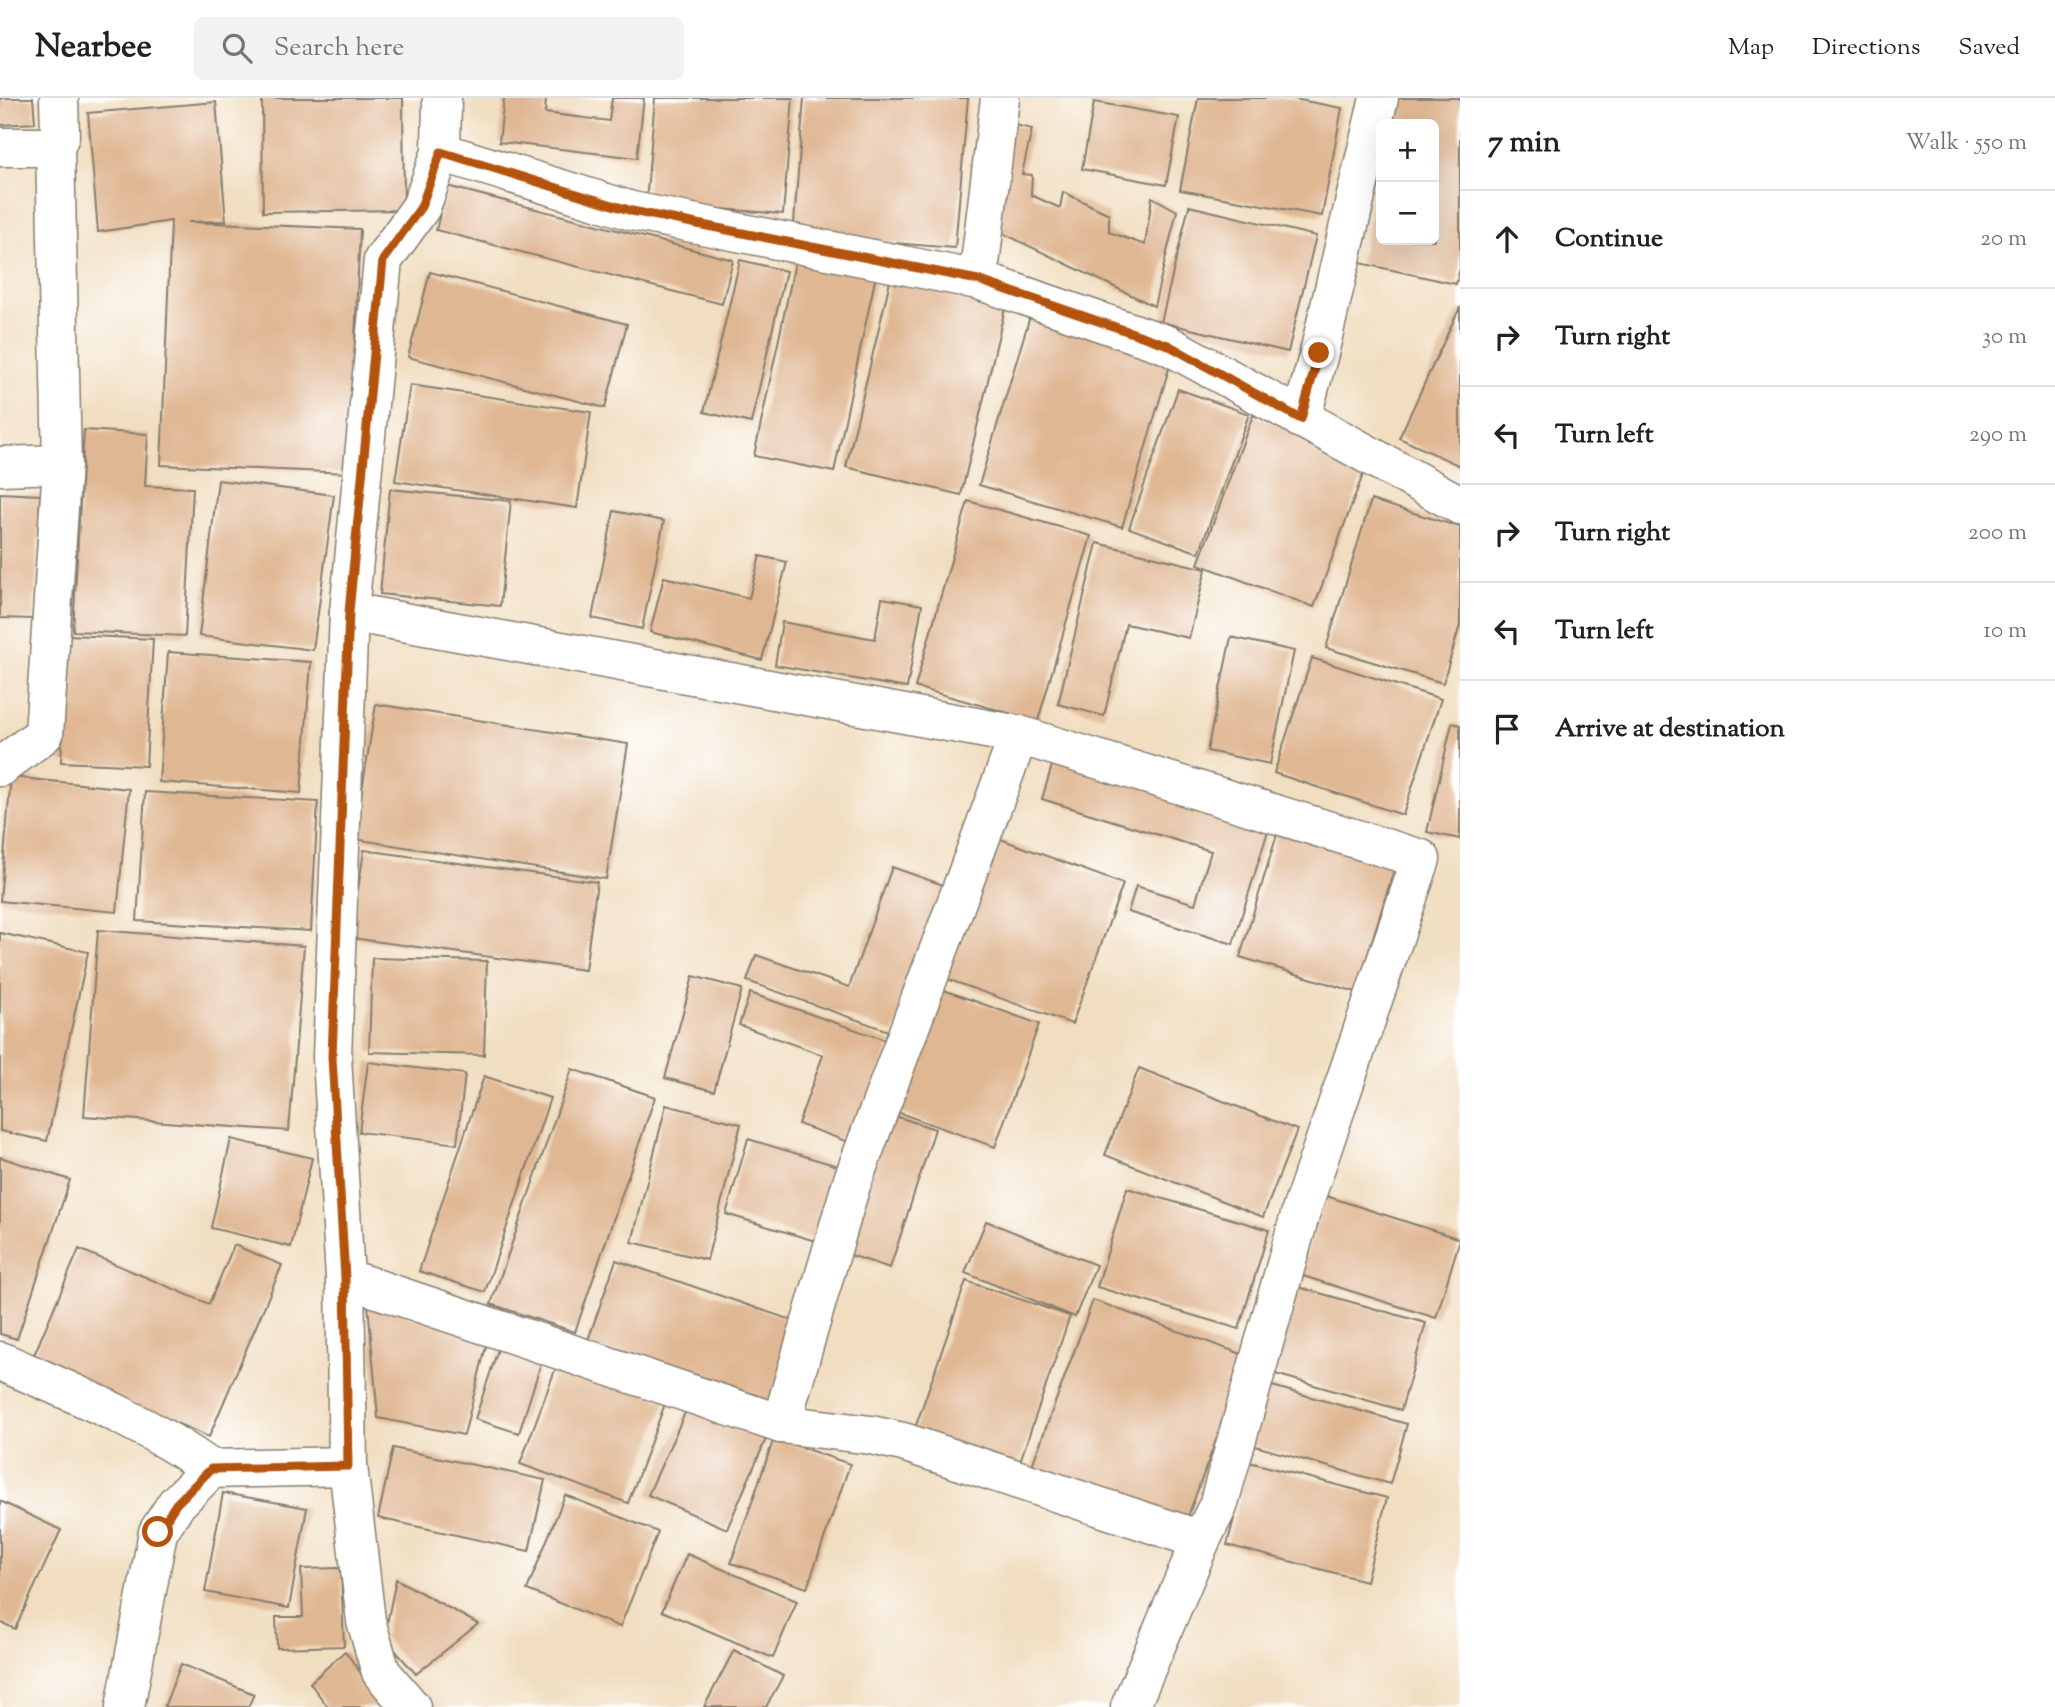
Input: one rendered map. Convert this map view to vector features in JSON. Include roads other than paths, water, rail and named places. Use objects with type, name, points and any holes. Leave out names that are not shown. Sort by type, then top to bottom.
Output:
[{"type":"street","points":[[0,767],[44,734],[62,464],[55,147],[60,136],[59,98]]},
{"type":"street","points":[[411,1707],[381,1672],[366,1621],[348,1466],[345,1278],[332,1057],[349,612],[383,260],[421,207],[441,152],[442,98]]},
{"type":"street","points":[[978,280],[1000,98]]},
{"type":"street","points":[[1301,419],[1379,98]]},
{"type":"street","points":[[0,147],[55,147]]},
{"type":"street","points":[[441,152],[632,211],[978,280],[1168,345],[1460,505]]},
{"type":"street","points":[[0,466],[62,464]]},
{"type":"street","points":[[349,612],[1018,735],[1421,859],[1302,1208],[1218,1506],[1130,1707]]},
{"type":"street","points":[[780,1424],[850,1185],[1018,735]]},
{"type":"street","points":[[345,1278],[780,1424],[871,1435],[904,1443],[1201,1541]]},
{"type":"street","points":[[0,1361],[119,1414],[179,1446],[211,1469],[348,1466]]},
{"type":"street","points":[[125,1707],[158,1532],[176,1504],[211,1469]]}]
